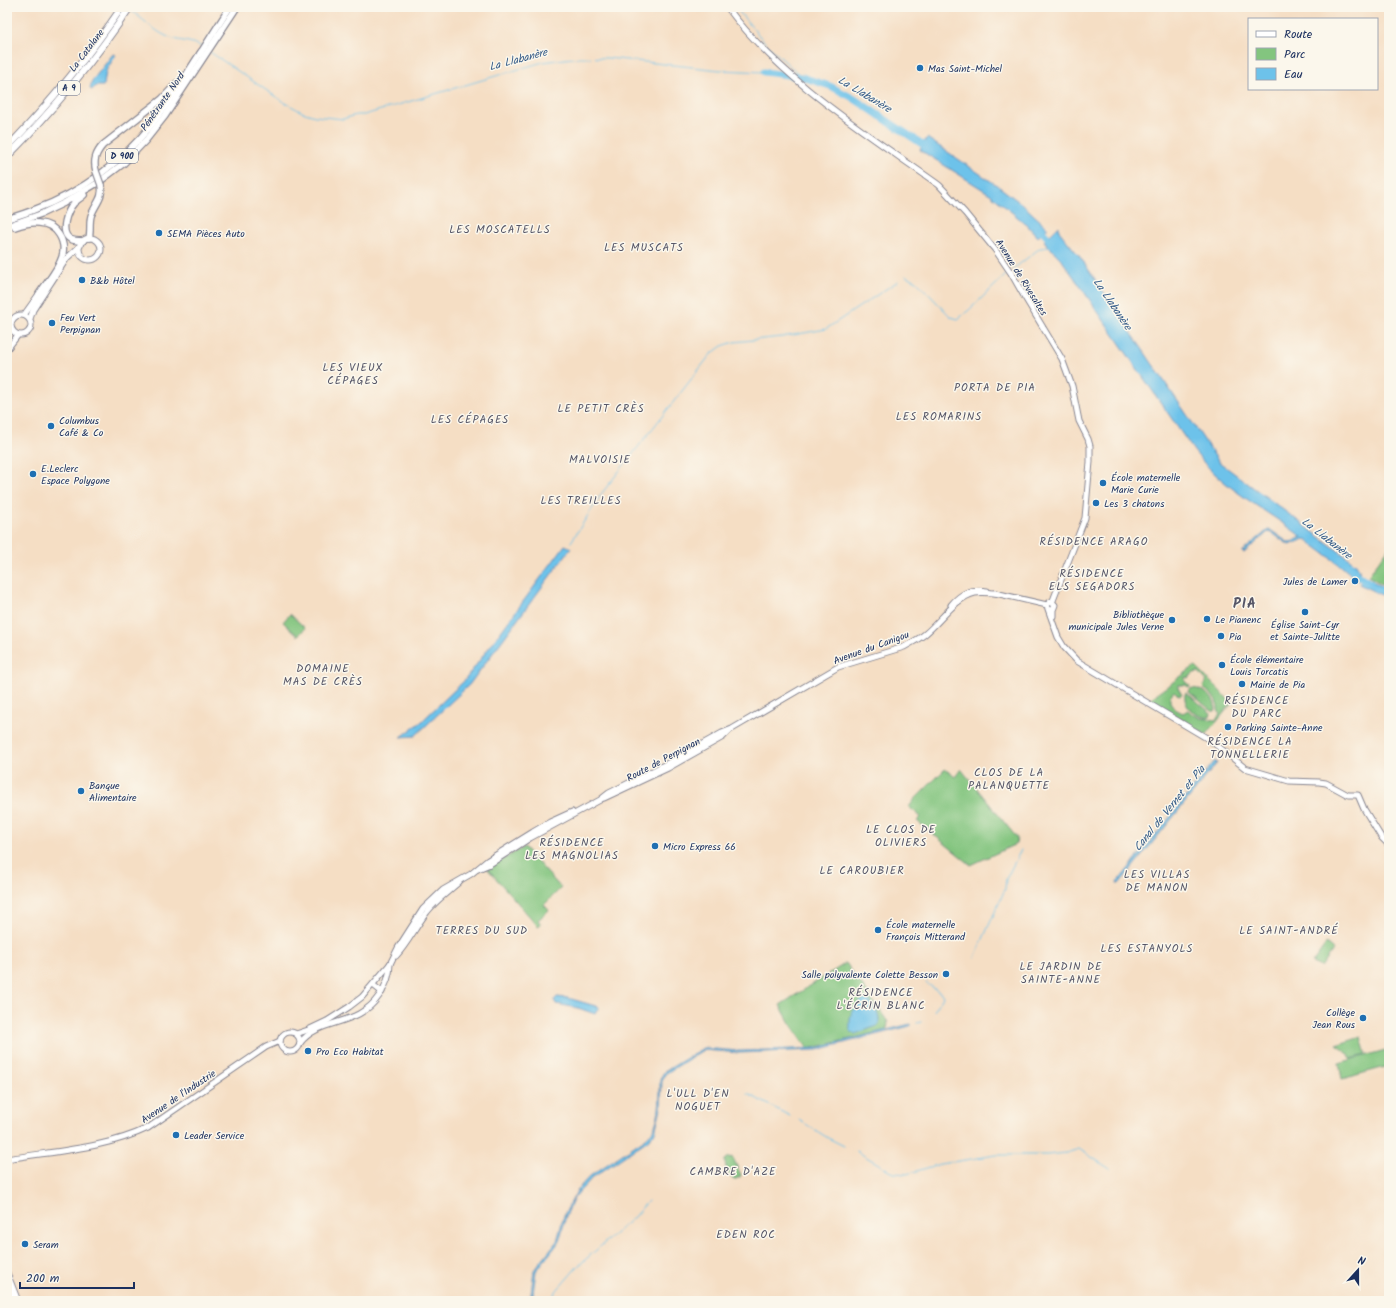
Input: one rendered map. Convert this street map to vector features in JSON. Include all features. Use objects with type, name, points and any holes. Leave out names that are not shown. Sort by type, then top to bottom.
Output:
[{"type":"highway","name":"La Catalane","points":[[7,148],[39,114],[93,47],[120,10],[130,7]]},
{"type":"highway","name":"D 900","points":[[203,54],[230,7]]},
{"type":"highway","name":"D 900","points":[[208,46],[237,7]]},
{"type":"highway","name":"La Catalane","points":[[7,157],[74,82],[120,10]]},
{"type":"highway","points":[[89,238],[91,232],[91,216],[101,198],[102,190],[96,171],[95,160],[97,153],[105,143],[167,94],[203,54]]},
{"type":"highway","name":"Pénétrante Nord","points":[[7,226],[41,214],[64,203],[99,182],[122,164],[146,140],[165,116],[203,54]]},
{"type":"highway","name":"Pénétrante Nord","points":[[7,219],[36,210],[61,198],[109,167],[131,148],[152,124],[203,54]]},
{"type":"highway","points":[[81,244],[69,238],[65,233],[66,220],[71,207],[75,202],[98,185],[122,164]]},
{"type":"highway","points":[[7,229],[24,224],[39,222],[54,228],[61,238],[63,249],[61,260],[39,294]]},
{"type":"main road","name":"Avenue de Rivesaltes","points":[[727,7],[777,63],[807,89],[939,185],[982,232],[1012,273],[1062,359],[1072,386],[1079,421],[1088,439],[1090,453],[1085,518],[1050,607]]},
{"type":"main road","points":[[12,331],[18,335],[25,335],[30,332],[32,327],[30,319],[33,310],[68,258],[81,244],[89,238],[94,239],[99,243],[101,248],[100,254],[92,260],[88,260],[82,256],[72,256],[68,258]]},
{"type":"main road","points":[[81,244],[80,253],[82,256]]},
{"type":"main road","points":[[24,315],[39,294],[47,288]]},
{"type":"main road","points":[[7,343],[12,331],[11,324],[13,319],[18,315],[24,315],[30,319]]},
{"type":"main road","points":[[7,349],[18,335]]},
{"type":"main road","name":"Avenue du Canigou","points":[[798,690],[838,667],[904,647],[914,642],[926,634],[954,602],[971,590],[979,589],[1050,607]]},
{"type":"main road","points":[[1050,607],[1058,637],[1064,647],[1077,661],[1210,740],[1244,768],[1289,781],[1326,783],[1348,795],[1358,795],[1364,809],[1381,837],[1389,845]]},
{"type":"main road","name":"Route de Perpignan","points":[[296,1034],[308,1030],[337,1015],[362,997],[390,964],[408,931],[429,903],[451,884],[490,864],[530,838],[600,800],[609,793],[732,729],[798,690]]},
{"type":"main road","name":"Route de Perpignan","points":[[300,1042],[310,1032],[360,1015],[374,1003],[382,992],[389,978],[390,964]]},
{"type":"main road","points":[[373,985],[382,992]]},
{"type":"main road","points":[[289,1032],[296,1034],[300,1039],[298,1048],[292,1052],[282,1049],[280,1041],[282,1036],[289,1032]]},
{"type":"main road","name":"Avenue de l'Industrie","points":[[7,1159],[111,1142],[131,1136],[148,1128],[266,1047],[280,1041]]},
{"type":"main road","name":"Avenue de l'Industrie","points":[[259,1052],[273,1047],[282,1049]]},
{"type":"main road","points":[[7,1273],[18,1301]]},
{"type":"main road","points":[[7,1284],[13,1301]]},
{"type":"green space","points":[[1389,547],[1389,588],[1368,576]]},
{"type":"green space","points":[[290,614],[305,628],[298,636],[283,622]]},
{"type":"green space","points":[[1195,666],[1232,703],[1206,735],[1152,701],[1151,698]],"holes":[[[1199,672],[1206,682],[1203,688],[1210,693],[1218,705],[1220,714],[1216,720],[1200,718],[1188,710],[1183,713],[1171,705],[1170,696],[1174,691],[1179,696],[1182,695],[1178,685],[1185,685],[1189,687],[1190,685],[1185,682],[1185,677],[1188,678],[1194,673]]]},
{"type":"green space","points":[[1193,688],[1202,690],[1209,695],[1214,701],[1215,711],[1212,711],[1189,692],[1190,689]]},
{"type":"green space","points":[[1187,693],[1211,713],[1210,717],[1201,716],[1192,712],[1186,704],[1185,694]]},
{"type":"green space","points":[[945,769],[955,777],[961,769],[1017,838],[1016,844],[971,865],[917,821],[921,817],[909,807]]},
{"type":"green space","points":[[524,847],[561,888],[544,905],[549,910],[538,920],[541,924],[538,926],[486,867],[488,868]]},
{"type":"green space","points":[[1326,944],[1333,950],[1321,967],[1312,963]]},
{"type":"green space","points":[[846,963],[888,1022],[887,1030],[808,1049],[790,1023],[780,1005]]},
{"type":"green space","points":[[1361,1037],[1366,1055],[1351,1059],[1349,1057],[1350,1055],[1336,1045]]},
{"type":"green space","points":[[1389,1049],[1389,1066],[1342,1079],[1339,1063]]},
{"type":"green space","points":[[729,1157],[733,1158],[741,1175],[734,1180],[729,1174],[725,1165],[725,1160]]},
{"type":"water","points":[[113,54],[116,55],[106,71],[104,85],[96,86],[92,90],[90,89],[92,81]]},
{"type":"water","points":[[927,138],[998,186],[1022,204],[1048,228],[1038,237],[1027,225],[990,194],[920,150]]},
{"type":"water","points":[[1059,226],[1059,231],[1080,257],[1219,462],[1356,564],[1361,574],[1357,580],[1340,565],[1305,539],[1289,545],[1272,533],[1268,532],[1244,553],[1242,552],[1268,530],[1272,531],[1289,543],[1302,537],[1231,488],[1205,464],[1194,451],[1061,259],[1044,241]]},
{"type":"water","points":[[565,545],[571,548],[469,685],[415,736],[401,737],[420,723],[465,680]]},
{"type":"water","points":[[1365,577],[1389,590],[1389,599],[1359,584]]},
{"type":"water","points":[[1215,761],[1217,763],[1119,884],[1117,883]]},
{"type":"water","points":[[557,997],[568,998],[599,1007],[595,1014],[578,1008],[556,1004],[554,1000]]},
{"type":"water","points":[[866,997],[877,1013],[879,1024],[855,1034],[850,1031],[852,1011],[857,1004]]},
{"type":"water","points":[[910,1024],[910,1026],[817,1050],[739,1053],[703,1050],[665,1074],[662,1080],[661,1108],[655,1132],[648,1140],[592,1178],[574,1198],[566,1216],[559,1242],[536,1271],[532,1301],[530,1301],[534,1270],[557,1241],[564,1215],[578,1189],[590,1176],[646,1138],[651,1133],[655,1126],[659,1111],[660,1080],[664,1072],[703,1048],[739,1051],[817,1048]]},
{"type":"waterway","points":[[735,7],[767,45],[802,77]]},
{"type":"waterway","name":"La Llabanère","points":[[130,10],[157,31],[166,36],[202,47]]},
{"type":"waterway","name":"La Llabanère","points":[[210,52],[282,101],[302,112],[315,116],[343,119],[356,115],[364,115],[543,62],[580,57],[608,58],[720,70],[764,72]]},
{"type":"waterway","name":"La Llabanère","points":[[764,72],[802,77],[830,86],[853,98],[931,150]]},
{"type":"waterway","name":"La Llabanère","points":[[1037,226],[1053,243]]},
{"type":"waterway","points":[[1012,270],[1040,248],[1050,247]]},
{"type":"waterway","points":[[906,276],[916,281],[951,317],[958,319],[1007,274]]},
{"type":"waterway","points":[[571,542],[602,493],[711,354],[722,346],[734,342],[782,337],[826,329],[898,281]]},
{"type":"waterway","name":"La Llabanère","points":[[1352,571],[1371,584]]},
{"type":"waterway","points":[[975,957],[1005,889],[1006,879],[1021,850]]},
{"type":"waterway","points":[[926,983],[943,996],[934,1011]]},
{"type":"waterway","points":[[917,1023],[921,1022]]},
{"type":"waterway","points":[[748,1094],[790,1116]]},
{"type":"waterway","points":[[799,1120],[844,1146]]},
{"type":"waterway","points":[[856,1151],[894,1173],[907,1174],[940,1164],[996,1155],[1047,1155],[1066,1153],[1079,1149],[1110,1169]]},
{"type":"waterway","points":[[550,1301],[557,1290],[578,1266],[633,1218],[648,1201]]},
{"type":"place","name":"Mas Saint-Michel","points":[[920,68]]},
{"type":"place","name":"SEMA Pièces Auto","points":[[159,233]]},
{"type":"place","name":"B&b Hôtel","points":[[82,280]]},
{"type":"place","name":"Feu Vert Perpignan","points":[[52,323]]},
{"type":"place","name":"Columbus Café & Co","points":[[51,426]]},
{"type":"place","name":"E.Leclerc Espace Polygone","points":[[33,474]]},
{"type":"place","name":"École maternelle Marie Curie","points":[[1103,483]]},
{"type":"place","name":"Les 3 chatons","points":[[1096,503]]},
{"type":"place","name":"Jules de Lamer","points":[[1355,581]]},
{"type":"place","name":"Église Saint-Cyr et Sainte-Julitte","points":[[1305,612]]},
{"type":"place","name":"Le Pianenc","points":[[1207,619]]},
{"type":"place","name":"Bibliothèque municipale Jules Verne","points":[[1172,620]]},
{"type":"place","name":"Pia","points":[[1221,636]]},
{"type":"place","name":"École élémentaire Louis Torcatis","points":[[1222,665]]},
{"type":"place","name":"Mairie de Pia","points":[[1242,684]]},
{"type":"place","name":"Parking Sainte-Anne","points":[[1228,727]]},
{"type":"place","name":"Banque Alimentaire","points":[[81,791]]},
{"type":"place","name":"Micro Express 66","points":[[655,846]]},
{"type":"place","name":"École maternelle François Mitterand","points":[[878,930]]},
{"type":"place","name":"Salle polyvalente Colette Besson","points":[[946,974]]},
{"type":"place","name":"Collège Jean Rous","points":[[1363,1018]]},
{"type":"place","name":"Pro Eco Habitat","points":[[308,1051]]},
{"type":"place","name":"Leader Service","points":[[176,1135]]},
{"type":"place","name":"Seram","points":[[25,1244]]},
{"type":"district","name":"LES MOSCATELLS","points":[[500,229]]},
{"type":"district","name":"LES MUSCATS","points":[[644,247]]},
{"type":"district","name":"LES VIEUX CÉPAGES","points":[[353,373]]},
{"type":"district","name":"PORTA DE PIA","points":[[995,387]]},
{"type":"district","name":"LE PETIT CRÈS","points":[[601,408]]},
{"type":"district","name":"LES ROMARINS","points":[[939,416]]},
{"type":"district","name":"LES CÉPAGES","points":[[470,419]]},
{"type":"district","name":"MALVOISIE","points":[[600,459]]},
{"type":"district","name":"LES TREILLES","points":[[581,500]]},
{"type":"district","name":"RÉSIDENCE ARAGO","points":[[1094,541]]},
{"type":"district","name":"RÉSIDENCE ELS SEGADORS","points":[[1092,579]]},
{"type":"district","name":"PIA","points":[[1245,603]]},
{"type":"district","name":"DOMAINE MAS DE CRÈS","points":[[323,674]]},
{"type":"district","name":"RÉSIDENCE DU PARC","points":[[1257,706]]},
{"type":"district","name":"RÉSIDENCE LA TONNELLERIE","points":[[1250,747]]},
{"type":"district","name":"CLOS DE LA PALANQUETTE","points":[[1009,778]]},
{"type":"district","name":"LE CLOS DE OLIVIERS","points":[[901,835]]},
{"type":"district","name":"RÉSIDENCE LES MAGNOLIAS","points":[[572,848]]},
{"type":"district","name":"LE CAROUBIER","points":[[862,870]]},
{"type":"district","name":"LES VILLAS DE MANON","points":[[1157,880]]},
{"type":"district","name":"TERRES DU SUD","points":[[482,930]]},
{"type":"district","name":"LE SAINT-ANDRÉ","points":[[1289,930]]},
{"type":"district","name":"LES ESTANYOLS","points":[[1147,948]]},
{"type":"district","name":"LE JARDIN DE SAINTE-ANNE","points":[[1061,972]]},
{"type":"district","name":"RÉSIDENCE L'ÉCRIN BLANC","points":[[881,998]]},
{"type":"district","name":"L'ULL D'EN NOGUET","points":[[698,1099]]},
{"type":"district","name":"CAMBRE D'AZE","points":[[733,1171]]},
{"type":"district","name":"EDEN ROC","points":[[746,1234]]},
{"type":"water label","name":"Canal de Vernet et Pia","points":[[1169,808]]}]
